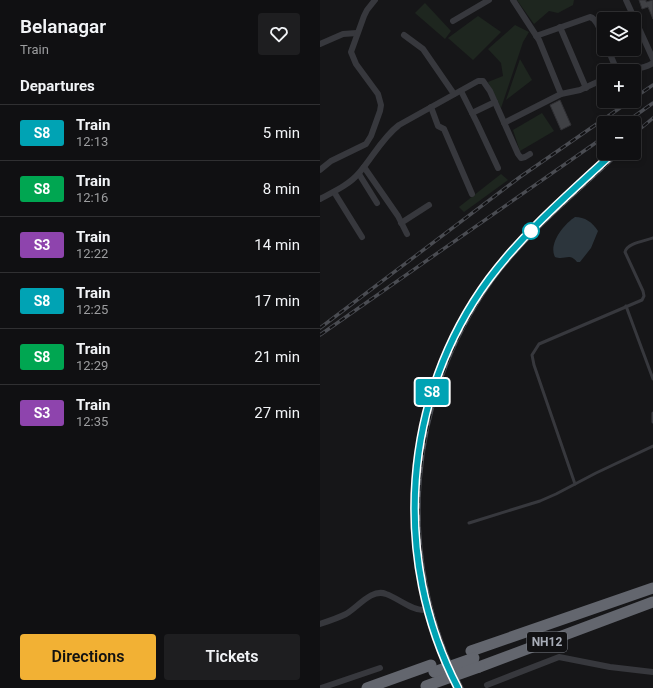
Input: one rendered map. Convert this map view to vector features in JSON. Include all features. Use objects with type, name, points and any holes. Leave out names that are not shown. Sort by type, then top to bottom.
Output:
[{"type":"highway","points":[[368,688],[432,669],[475,659],[538,628],[653,588]]},
{"type":"highway","name":"NH12","points":[[422,687],[475,659],[653,602]]},
{"type":"highway","points":[[390,688],[432,669]]},
{"type":"street","points":[[320,170],[331,161],[366,144],[371,136],[380,111],[381,105],[378,94],[353,58],[352,48],[367,10],[375,0]]},
{"type":"street","points":[[453,21],[489,0]]},
{"type":"street","points":[[513,0],[536,36],[561,94]]},
{"type":"street","points":[[626,0],[653,59]]},
{"type":"street","points":[[536,36],[590,17],[593,18],[597,26]]},
{"type":"street","points":[[560,27],[586,88]]},
{"type":"street","points":[[320,43],[343,34],[357,33]]},
{"type":"street","points":[[404,35],[423,49],[454,94]]},
{"type":"street","points":[[641,69],[653,63]]},
{"type":"street","points":[[320,199],[334,192],[358,174],[391,131],[478,81],[483,81],[486,84],[518,154],[521,158],[530,154]]},
{"type":"street","points":[[504,123],[561,94],[576,92],[597,82]]},
{"type":"street","points":[[461,91],[498,168]]},
{"type":"street","points":[[472,113],[495,102]]},
{"type":"street","points":[[431,107],[438,126],[444,129],[472,194]]},
{"type":"street","points":[[364,167],[402,223],[407,234]]},
{"type":"street","points":[[358,174],[377,203]]},
{"type":"street","points":[[334,192],[362,237]]},
{"type":"street","points":[[402,223],[429,205]]},
{"type":"street","points":[[320,624],[344,615],[370,596],[381,592],[386,593],[414,608],[423,610]]},
{"type":"street","points":[[487,685],[559,657],[610,667],[653,672]]},
{"type":"street","points":[[321,688],[380,668]]},
{"type":"lane","points":[[575,484],[534,365],[532,355],[539,344],[642,300],[644,296],[643,291],[625,252],[629,246],[653,238]]},
{"type":"lane","points":[[626,306],[653,379]]},
{"type":"lane","points":[[653,413],[653,422]]},
{"type":"lane","points":[[469,523],[540,501],[653,446]]},
{"type":"shaded area","points":[[517,0],[574,0],[573,5],[558,13],[549,11],[534,24]]},
{"type":"shaded area","points":[[425,3],[451,31],[445,39],[415,13]]},
{"type":"shaded area","points":[[478,16],[501,32],[473,60],[448,38]]},
{"type":"shaded area","points":[[515,25],[529,32],[523,42],[501,108],[488,82],[503,76],[501,63],[488,49]]},
{"type":"shaded area","points":[[520,59],[532,80],[506,100]]},
{"type":"shaded area","points":[[542,113],[554,131],[520,151],[513,130]]},
{"type":"shaded area","points":[[501,174],[508,180],[464,212],[459,207]]},
{"type":"shaded area","points":[[575,217],[588,221],[598,231],[591,248],[580,262],[577,262],[569,257],[555,257],[553,252],[555,240],[558,235],[566,224]]},
{"type":"building","points":[[639,0],[646,0],[646,2],[653,0],[653,19],[648,7],[642,9]]},
{"type":"building","points":[[560,100],[571,125],[561,130],[550,105]]},
{"type":"railway","points":[[641,93],[653,85]]},
{"type":"railway","points":[[635,116],[653,103]]},
{"type":"railway","points":[[320,328],[520,177],[620,108]]},
{"type":"railway","points":[[641,128],[653,118]]},
{"type":"railway","points":[[320,335],[597,142]]},
{"type":"railway","points":[[462,688],[441,638],[426,587],[420,534],[420,481],[427,428],[442,377],[464,327],[492,281],[536,230],[611,160]]},
{"type":"train","name":"S8","points":[[458,688],[444,659],[426,605],[416,549],[414,511],[416,473],[421,436],[430,399],[454,337],[488,280],[525,236],[606,160]]}]
